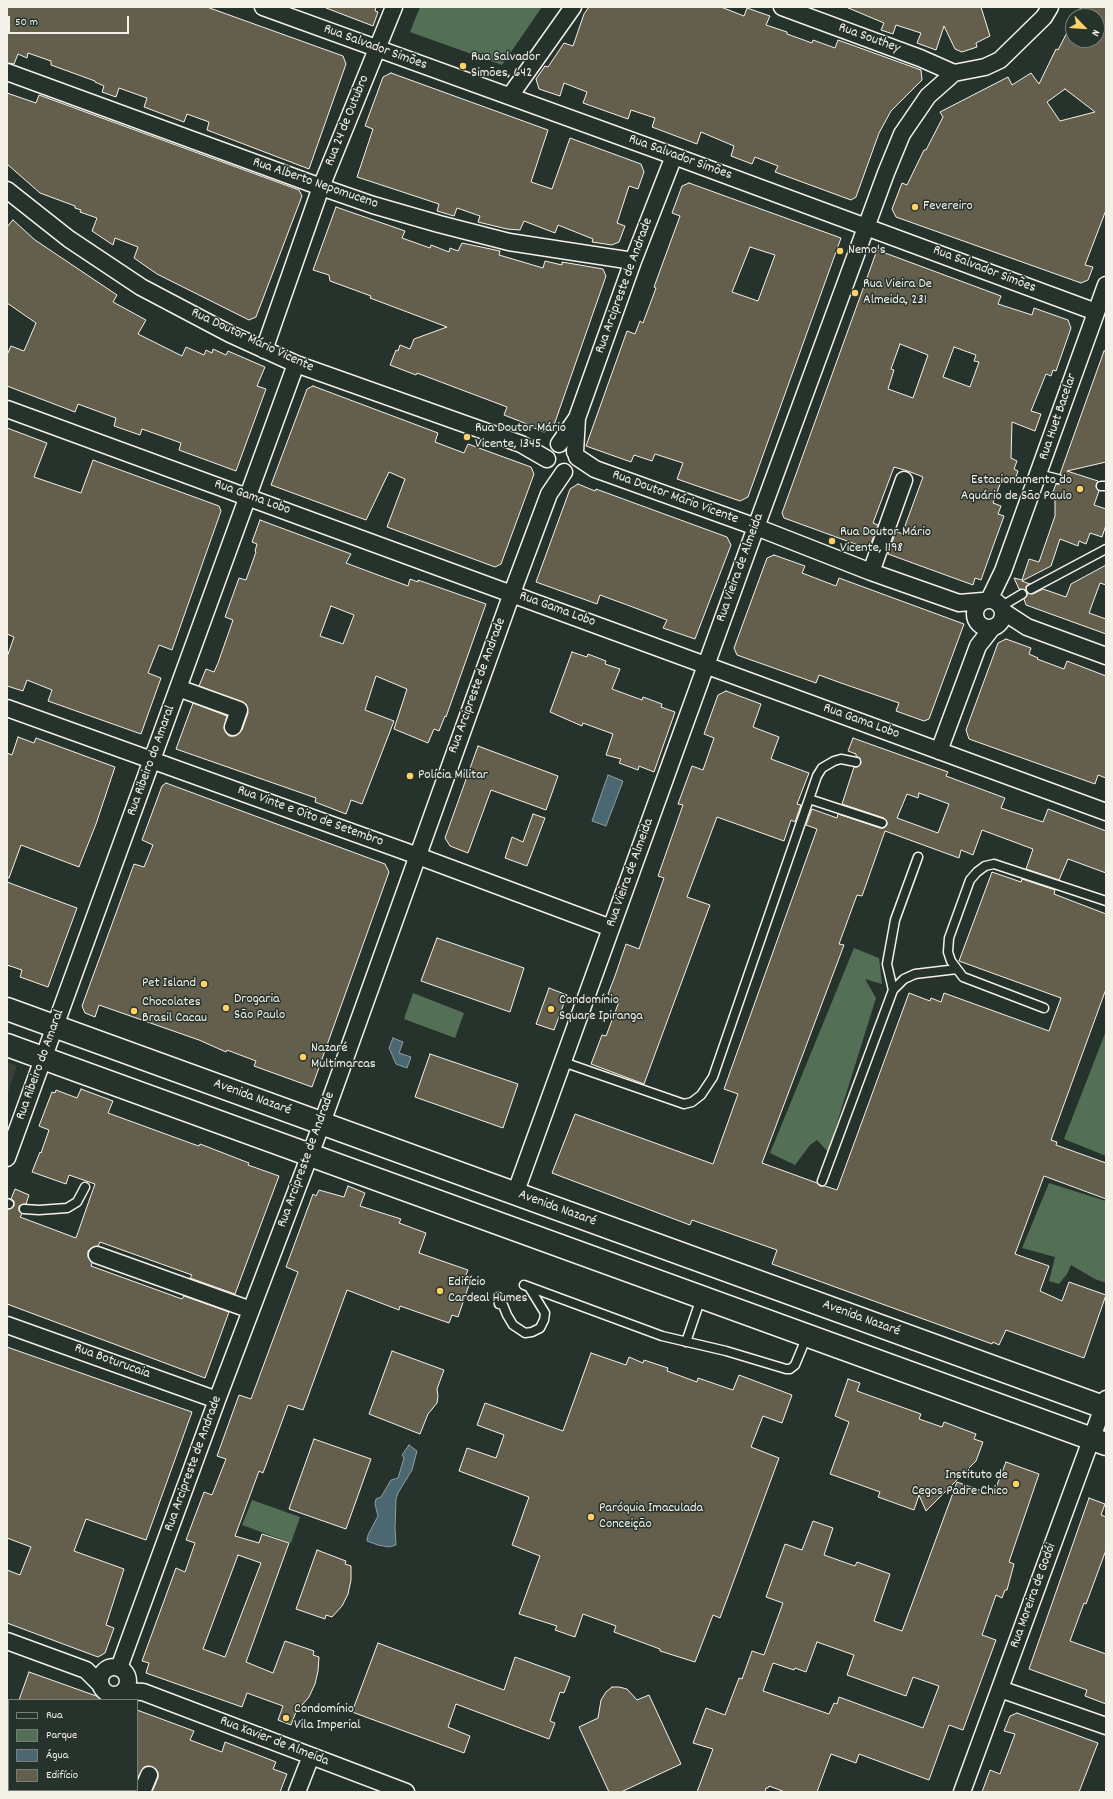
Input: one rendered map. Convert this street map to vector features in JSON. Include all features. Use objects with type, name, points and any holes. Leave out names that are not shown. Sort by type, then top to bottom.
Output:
[{"type":"main road","name":"Avenida Nazaré","points":[[7,1009],[515,1194],[1105,1405]]},
{"type":"main road","points":[[7,1045],[1099,1441]]},
{"type":"street","name":"Rua Salvador Simões","points":[[263,7],[674,156],[1096,312]]},
{"type":"street","name":"Rua 24 de Outubro","points":[[264,350],[321,187],[394,7]]},
{"type":"street","points":[[510,96],[573,7]]},
{"type":"street","name":"Rua Southey","points":[[782,7],[920,58],[954,73]]},
{"type":"street","points":[[954,73],[985,67],[1000,60],[1044,17],[1050,7]]},
{"type":"street","name":"Rua Alberto Nepomuceno","points":[[7,72],[321,187],[440,224],[509,242],[634,261]]},
{"type":"street","name":"Rua Vieira de Almeida","points":[[515,1194],[756,527],[866,227],[902,134],[928,96],[954,73]]},
{"type":"street","name":"Rua Arcipreste de Andrade","points":[[106,1693],[101,1674],[120,1676],[157,1547],[217,1400],[322,1123],[549,494],[572,463],[577,418],[674,156]]},
{"type":"street","name":"Rua Doutor Mário Vicente","points":[[7,190],[70,239],[141,286],[264,350],[296,364],[521,444],[552,453]]},
{"type":"street","name":"Rua Huet Bacelar","points":[[939,751],[991,613],[1003,572],[1106,285]]},
{"type":"street","name":"Rua Ribeiro do Amaral","points":[[7,1158],[296,364]]},
{"type":"street","name":"Rua Gama Lobo","points":[[7,409],[1106,812]]},
{"type":"street","name":"Rua Arcipreste de Andrade","points":[[549,494],[552,453],[577,418]]},
{"type":"street","points":[[566,444],[571,447],[572,463],[553,469],[552,453],[566,444]]},
{"type":"street","name":"Rua Doutor Mário Vicente","points":[[572,463],[595,469],[756,527],[871,572],[991,613],[1106,656]]},
{"type":"street","points":[[871,572],[904,480]]},
{"type":"street","points":[[178,688],[239,710],[233,727]]},
{"type":"street","name":"Rua Vinte e Oito de Setembro","points":[[7,708],[418,856],[611,928]]},
{"type":"street","points":[[97,1255],[251,1310]]},
{"type":"street","name":"Rua Boturucaia","points":[[7,1325],[217,1400]]},
{"type":"street","name":"Rua Moreira de Godói","points":[[962,1792],[1000,1689],[1099,1441],[1105,1405]]},
{"type":"street","points":[[7,1641],[86,1670],[120,1676],[115,1696],[106,1693],[86,1670]]},
{"type":"street","name":"Rua Xavier de Almeida","points":[[120,1676],[143,1692],[406,1792]]},
{"type":"street","points":[[1000,1689],[1106,1726]]},
{"type":"street","points":[[297,1792],[311,1756]]},
{"type":"street","points":[[142,1792],[149,1775]]},
{"type":"lane","points":[[1038,474],[1058,479]]},
{"type":"lane","points":[[1031,589],[1106,549]]},
{"type":"lane","points":[[991,613],[1022,594]]},
{"type":"lane","points":[[563,1062],[684,1104],[692,1102],[701,1095],[713,1077],[817,776],[822,768],[834,761],[841,759],[856,762]]},
{"type":"lane","points":[[809,799],[882,822]]},
{"type":"lane","points":[[892,990],[887,964],[896,920],[918,857]]},
{"type":"lane","points":[[1044,1008],[963,977],[957,969],[948,952],[949,938],[970,880],[985,866],[994,864],[1106,901]]},
{"type":"lane","points":[[822,1181],[892,990],[904,979],[915,974],[957,969]]},
{"type":"lane","points":[[24,1209],[39,1210],[67,1208],[76,1202],[85,1187]]},
{"type":"lane","points":[[498,1297],[498,1304],[504,1305],[507,1315],[513,1325],[526,1333],[540,1328],[544,1320],[545,1313],[527,1286],[655,1334],[726,1351],[786,1370],[795,1365],[807,1335]]},
{"type":"lane","points":[[686,1342],[701,1297]]},
{"type":"shaded area","points":[[7,1062],[17,1066],[7,1095]]},
{"type":"green space","points":[[420,7],[542,7],[502,65],[410,32]]},
{"type":"green space","points":[[854,948],[879,958],[882,984],[865,979],[876,998],[828,1152],[817,1140],[810,1145],[795,1165],[770,1153]]},
{"type":"green space","points":[[413,993],[464,1013],[455,1038],[404,1019]]},
{"type":"green space","points":[[1106,1031],[1106,1156],[1064,1139]]},
{"type":"green space","points":[[1049,1183],[1106,1201],[1106,1283],[1095,1279],[1071,1265],[1067,1274],[1059,1284],[1049,1281],[1055,1257],[1022,1248]]},
{"type":"green space","points":[[252,1500],[300,1517],[291,1543],[242,1525]]},
{"type":"water","points":[[608,775],[623,781],[606,826],[592,821]]},
{"type":"water","points":[[393,1038],[403,1042],[399,1053],[411,1057],[407,1068],[396,1064],[389,1048]]},
{"type":"water","points":[[409,1445],[417,1451],[412,1470],[396,1499],[396,1545],[389,1547],[367,1541],[368,1535],[378,1516],[375,1504],[376,1499],[381,1497],[391,1480],[398,1478],[404,1458],[402,1455]]},
{"type":"building","points":[[7,7],[207,7],[343,56],[346,64],[309,169],[207,130],[209,122],[187,114],[184,122],[144,107],[147,98],[119,88],[116,97],[102,92],[104,86],[95,81],[51,65],[51,61],[28,53],[27,58],[18,54],[14,64],[7,63]]},
{"type":"building","points":[[326,7],[376,7],[375,11],[378,12],[373,26]]},
{"type":"building","points":[[589,7],[721,7],[744,16],[747,8],[770,16],[766,25],[812,43],[813,40],[835,48],[838,40],[921,70],[922,80],[891,111],[879,133],[856,197],[851,200],[775,172],[778,166],[755,157],[752,164],[731,156],[734,146],[701,132],[697,144],[652,127],[655,118],[631,110],[628,119],[583,103],[587,92],[564,83],[560,96],[539,89],[536,79],[545,66],[548,67],[564,43],[573,46],[584,14]]},
{"type":"building","points":[[846,7],[981,7],[990,36],[976,43],[977,47],[962,52],[955,49],[944,26],[936,50],[917,43],[921,33],[896,25],[893,34],[881,30],[884,23]]},
{"type":"building","points":[[1106,7],[1106,210],[1085,265],[1093,267],[1088,280],[1081,283],[896,217],[892,209],[902,183],[907,185],[924,150],[926,150],[943,117],[940,112],[1008,77],[1012,85],[1031,73],[1039,84],[1056,49],[1058,50],[1065,36],[1065,48],[1105,48],[1105,8],[1080,8]],"holes":[[[1065,89],[1095,112],[1060,121],[1047,102]]]},
{"type":"building","points":[[391,73],[548,130],[531,182],[552,189],[570,138],[641,164],[644,172],[638,189],[629,186],[617,223],[625,226],[619,242],[612,245],[592,242],[593,239],[558,225],[555,233],[524,221],[520,230],[507,229],[478,222],[480,216],[457,208],[454,216],[437,211],[439,204],[357,177],[373,129],[365,126],[383,77]]},
{"type":"building","points":[[7,93],[36,103],[39,95],[299,190],[302,196],[256,317],[249,320],[157,274],[134,258],[138,247],[115,238],[113,245],[92,231],[97,218],[80,212],[81,210],[75,208],[75,206],[40,193],[7,164]]},
{"type":"building","points":[[689,183],[841,238],[748,497],[740,501],[677,479],[683,463],[655,454],[652,461],[634,455],[631,462],[586,446],[627,331],[635,334],[640,321],[643,323],[656,288],[654,287],[680,216],[672,213],[682,186]],"holes":[[[750,247],[775,255],[758,301],[732,292]]]},
{"type":"building","points":[[336,207],[405,231],[402,238],[430,248],[431,245],[449,252],[450,248],[458,251],[462,243],[500,251],[499,255],[543,268],[545,261],[562,265],[562,262],[603,269],[606,276],[553,428],[544,432],[504,415],[507,407],[417,373],[416,375],[390,365],[396,350],[398,351],[400,345],[410,349],[414,339],[447,327],[330,281],[329,275],[313,270]]},
{"type":"building","points":[[13,220],[35,240],[117,295],[113,302],[146,320],[138,334],[182,356],[186,347],[204,355],[206,350],[212,353],[213,349],[226,355],[228,351],[265,367],[257,386],[266,389],[236,471],[179,450],[181,443],[142,429],[140,435],[114,426],[116,418],[78,404],[75,412],[7,386],[7,355],[11,346],[24,351],[36,323],[7,303],[7,227]]},
{"type":"building","points":[[877,250],[1001,296],[998,304],[1032,315],[1034,308],[1068,320],[1071,328],[1056,371],[1053,370],[1051,376],[1046,374],[1031,411],[1041,414],[1035,431],[1012,422],[1011,458],[1017,461],[1014,469],[1018,471],[1014,483],[1002,479],[993,503],[1001,506],[998,514],[1004,516],[981,580],[975,578],[973,585],[888,554],[896,531],[902,534],[923,477],[908,471],[894,467],[873,523],[878,525],[869,549],[784,518],[782,513]],"holes":[[[900,344],[928,355],[913,398],[888,389],[894,370],[891,369]],[[954,347],[976,355],[974,361],[979,362],[970,387],[943,377]]]},
{"type":"building","points":[[1104,351],[1106,351],[1106,462],[1067,471],[1098,481],[1096,486],[1099,491],[1094,505],[1106,509],[1106,525],[1102,537],[1090,533],[1086,544],[1079,541],[1078,546],[1060,539],[1051,566],[1022,581],[1030,584],[1026,586],[1026,590],[1019,589],[1014,578],[1022,580],[1029,559],[1039,562],[1055,516],[1055,495],[1052,494],[1056,484],[1060,484],[1063,481],[1063,477],[1060,474]]},
{"type":"building","points":[[313,386],[438,433],[435,442],[464,453],[468,444],[531,467],[534,474],[501,564],[495,567],[387,527],[405,479],[389,472],[366,520],[271,485],[307,389]]},
{"type":"building","points":[[7,428],[47,443],[34,477],[81,493],[93,460],[219,506],[221,511],[172,650],[159,645],[148,673],[161,678],[141,734],[48,701],[52,690],[27,680],[23,691],[7,686],[7,657],[14,637],[7,634]]},
{"type":"building","points":[[578,484],[595,491],[596,489],[727,537],[731,545],[695,639],[663,628],[667,620],[600,595],[597,604],[536,582],[570,489]]},
{"type":"building","points":[[260,520],[351,554],[346,563],[370,572],[408,586],[410,579],[418,582],[418,580],[486,604],[446,717],[445,716],[439,731],[434,729],[428,743],[394,729],[407,689],[376,676],[365,710],[394,721],[362,804],[351,800],[346,814],[315,802],[316,798],[176,749],[193,703],[227,716],[224,728],[229,736],[235,736],[242,730],[248,713],[246,704],[199,686],[206,669],[214,672],[218,663],[233,620],[225,617],[239,578],[246,580],[256,552],[257,544],[252,542]],"holes":[[[331,606],[354,615],[343,644],[320,636]]]},
{"type":"building","points":[[774,555],[805,566],[802,573],[836,586],[839,578],[964,624],[929,719],[924,721],[896,711],[899,703],[819,675],[816,683],[737,655],[734,648],[767,558]]},
{"type":"building","points":[[1106,565],[1106,585],[1100,583],[1089,613],[1106,619],[1106,634],[1026,605],[1024,599],[1027,596],[1027,593],[1033,594],[1043,589],[1066,597],[1071,584]]},
{"type":"building","points":[[1006,639],[1031,648],[1029,654],[1038,658],[1037,659],[1064,669],[1067,661],[1106,676],[1106,778],[1098,775],[1095,784],[969,739],[966,730],[998,643]]},
{"type":"building","points":[[572,652],[587,657],[588,654],[606,661],[605,664],[620,669],[612,689],[642,700],[643,697],[662,704],[661,707],[675,712],[654,772],[639,766],[638,770],[619,763],[621,759],[606,755],[613,734],[583,723],[582,726],[550,712]]},
{"type":"building","points":[[726,691],[761,704],[753,727],[779,737],[771,759],[809,773],[797,804],[801,805],[795,822],[791,820],[784,841],[717,817],[687,897],[710,905],[644,1084],[591,1064],[602,1035],[606,1036],[620,999],[608,994],[626,944],[639,949],[664,878],[658,876],[683,805],[678,804],[692,766],[703,770],[714,738],[704,734],[718,695]]},
{"type":"building","points":[[18,737],[34,743],[36,738],[115,767],[96,824],[79,867],[21,845],[9,878],[7,878],[7,753],[12,755]]},
{"type":"building","points":[[853,738],[948,772],[946,776],[1005,798],[1001,808],[1043,822],[1048,809],[1106,831],[1106,873],[1068,859],[1059,880],[1026,869],[1033,849],[982,830],[973,855],[961,850],[959,858],[885,831],[862,896],[857,895],[839,944],[844,945],[762,1163],[817,1183],[820,1186],[837,1190],[909,993],[930,1001],[931,998],[941,1002],[944,993],[1049,1031],[1061,998],[959,961],[992,872],[1021,882],[1022,879],[1055,890],[1054,894],[1106,914],[1106,989],[1051,1140],[1057,1142],[1056,1145],[1106,1163],[1106,1199],[1044,1176],[1015,1254],[1049,1266],[1040,1291],[1062,1301],[1069,1282],[1106,1295],[1084,1358],[1006,1330],[999,1345],[993,1342],[992,1344],[772,1264],[777,1250],[692,1220],[690,1225],[552,1173],[575,1114],[713,1164],[738,1094],[724,1089],[817,829],[806,825],[812,809],[837,818],[838,814],[880,828],[887,825],[884,818],[842,804],[854,767],[858,767],[861,763],[860,758],[856,756],[856,754],[848,751]],"holes":[[[919,793],[949,804],[938,833],[897,818],[907,794],[918,798]]]},
{"type":"building","points":[[478,746],[558,776],[546,810],[491,790],[468,853],[450,846],[445,838]]},
{"type":"building","points":[[166,783],[385,864],[389,872],[312,1087],[254,1066],[256,1061],[227,1050],[226,1052],[199,1040],[99,1005],[95,1017],[85,1013],[82,1006],[134,864],[144,867],[153,845],[142,840],[162,786]]},
{"type":"building","points":[[533,814],[545,818],[527,866],[505,858],[512,837],[523,842]]},
{"type":"building","points":[[7,882],[77,908],[48,987],[20,977],[22,970],[7,965]]},
{"type":"building","points":[[437,938],[524,968],[510,1012],[421,981]]},
{"type":"building","name":"Condomínio Square Ipiranga","points":[[549,988],[567,995],[554,1030],[536,1024]]},
{"type":"building","points":[[430,1054],[518,1084],[503,1128],[415,1097]]},
{"type":"building","points":[[81,1089],[113,1101],[108,1113],[193,1144],[199,1146],[200,1144],[249,1163],[248,1165],[279,1176],[235,1294],[190,1278],[192,1275],[100,1242],[98,1246],[91,1248],[88,1251],[88,1257],[92,1263],[91,1266],[182,1299],[184,1296],[229,1312],[205,1378],[7,1304],[7,1210],[14,1206],[14,1201],[11,1199],[15,1189],[29,1195],[26,1204],[19,1206],[19,1211],[22,1214],[20,1217],[76,1238],[95,1184],[69,1175],[66,1184],[32,1172],[40,1152],[41,1153],[49,1130],[39,1126],[52,1092],[55,1093],[56,1090],[77,1098]]},
{"type":"building","points":[[348,1186],[365,1193],[360,1206],[401,1219],[399,1223],[426,1233],[419,1253],[468,1270],[464,1280],[470,1282],[458,1317],[452,1315],[449,1323],[400,1306],[399,1310],[347,1290],[303,1410],[288,1405],[263,1473],[259,1471],[235,1536],[259,1543],[262,1534],[289,1543],[246,1662],[273,1673],[285,1641],[314,1651],[313,1655],[319,1657],[315,1684],[309,1697],[296,1712],[291,1725],[278,1720],[283,1706],[247,1693],[242,1707],[146,1673],[149,1663],[142,1661],[176,1568],[185,1572],[195,1543],[186,1540],[204,1492],[212,1495],[226,1459],[217,1456],[239,1395],[251,1399],[298,1272],[286,1267],[313,1194],[316,1196],[319,1190],[344,1197]],"holes":[[[238,1555],[261,1563],[225,1657],[203,1649]]]},
{"type":"building","points":[[7,1347],[192,1412],[146,1540],[86,1519],[74,1551],[124,1569],[106,1625],[114,1628],[105,1653],[98,1657],[7,1623],[7,1570],[20,1575],[31,1547],[7,1538]]},
{"type":"building","points":[[392,1351],[444,1370],[437,1389],[437,1403],[428,1414],[420,1434],[369,1414]]},
{"type":"building","points":[[591,1353],[626,1365],[629,1357],[643,1363],[644,1360],[668,1368],[667,1371],[697,1382],[698,1378],[733,1390],[739,1375],[792,1395],[782,1423],[763,1416],[751,1447],[779,1458],[720,1618],[713,1615],[695,1662],[660,1651],[660,1649],[614,1632],[616,1626],[583,1614],[575,1637],[555,1630],[557,1626],[519,1614],[540,1556],[512,1545],[529,1497],[459,1471],[467,1448],[496,1458],[504,1435],[477,1425],[485,1403],[563,1431]]},
{"type":"building","points":[[848,1379],[860,1383],[857,1391],[921,1414],[919,1419],[942,1427],[944,1422],[976,1434],[974,1439],[983,1442],[976,1461],[926,1511],[919,1495],[914,1510],[878,1497],[880,1492],[830,1474],[849,1422],[835,1416]]},
{"type":"building","points":[[314,1439],[371,1459],[346,1529],[289,1509]]},
{"type":"building","points":[[1006,1462],[1039,1474],[1009,1562],[1014,1564],[1007,1590],[1005,1590],[1002,1598],[996,1595],[982,1635],[996,1640],[963,1730],[949,1725],[929,1780],[859,1754],[856,1763],[831,1754],[817,1792],[785,1792],[769,1786],[766,1788],[765,1792],[697,1792],[713,1749],[693,1743],[706,1708],[725,1715],[739,1678],[742,1679],[752,1651],[764,1655],[783,1603],[766,1597],[785,1544],[802,1550],[813,1521],[833,1528],[824,1555],[855,1566],[857,1562],[890,1574],[874,1621],[902,1631],[957,1482],[993,1495]],"holes":[[[817,1642],[854,1655],[847,1675],[906,1696],[913,1677],[939,1686],[923,1728],[839,1697],[837,1704],[834,1703],[829,1714],[763,1691],[773,1663],[794,1670],[795,1668],[806,1672]]]},
{"type":"building","points":[[1089,1498],[1105,1504],[1101,1515],[1106,1517],[1106,1550],[1086,1604],[1084,1603],[1070,1641],[1106,1654],[1106,1704],[1085,1696],[1087,1690],[1029,1669]]},
{"type":"building","points":[[317,1550],[346,1561],[345,1564],[351,1566],[351,1580],[348,1594],[342,1606],[332,1617],[326,1615],[325,1619],[296,1609]]},
{"type":"building","points":[[378,1643],[504,1690],[515,1657],[570,1677],[564,1693],[560,1692],[550,1721],[555,1723],[549,1739],[456,1704],[448,1727],[470,1736],[464,1753],[352,1712]]},
{"type":"building","points":[[29,1672],[102,1698],[102,1699],[19,1699]]},
{"type":"building","points":[[612,1687],[627,1689],[637,1700],[649,1695],[681,1764],[621,1792],[609,1792],[579,1727],[598,1718],[601,1700],[606,1692]]},
{"type":"building","points":[[138,1710],[194,1731],[190,1740],[222,1752],[225,1742],[276,1762],[273,1769],[287,1774],[280,1792],[152,1792],[158,1778],[158,1773],[156,1769],[148,1766],[144,1767],[138,1777]]},
{"type":"building","points":[[1017,1713],[1098,1743],[1079,1792],[982,1792],[990,1770],[1000,1774],[1015,1734],[1004,1731],[1010,1716]]},
{"type":"place","name":"Rua Salvador Simões, 642","points":[[463,66]]},
{"type":"place","name":"Fevereiro","points":[[915,207]]},
{"type":"place","name":"Nemo's","points":[[840,251]]},
{"type":"place","name":"Rua Vieira De Almeida, 231","points":[[855,293]]},
{"type":"place","name":"Rua Doutor Mário Vicente, 1345","points":[[467,437]]},
{"type":"place","name":"Estacionamento do Aquário de São Paulo","points":[[1080,489]]},
{"type":"place","name":"Rua Doutor Mário Vicente, 1198","points":[[832,541]]},
{"type":"place","name":"Polícia Militar","points":[[410,776]]},
{"type":"place","name":"Pet Island","points":[[204,984]]},
{"type":"place","name":"Drogaria São Paulo","points":[[226,1008]]},
{"type":"place","name":"Condomínio Square Ipiranga","points":[[551,1009]]},
{"type":"place","name":"Chocolates Brasil Cacau","points":[[134,1011]]},
{"type":"place","name":"Nazaré Multimarcas","points":[[303,1057]]},
{"type":"place","name":"Edifício Cardeal Humes","points":[[440,1291]]},
{"type":"place","name":"Instituto de Cegos Padre Chico","points":[[1016,1484]]},
{"type":"place","name":"Paróquia Imaculada Conceição","points":[[591,1517]]},
{"type":"place","name":"Condomínio Vila Imperial","points":[[286,1718]]}]
